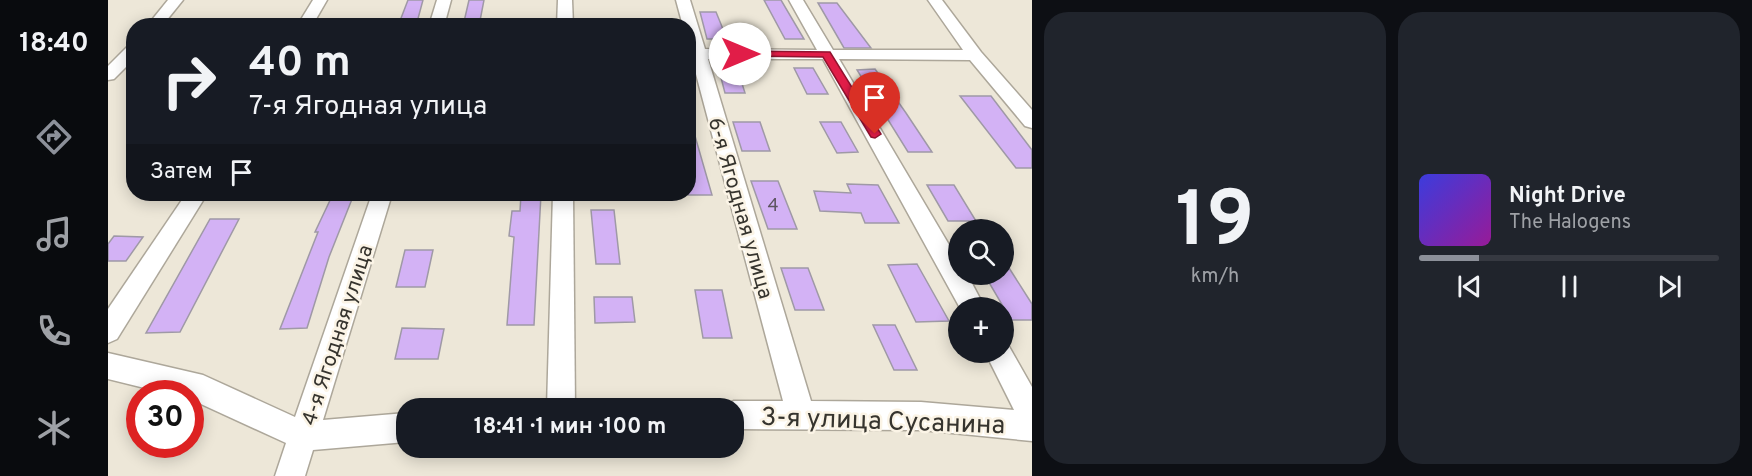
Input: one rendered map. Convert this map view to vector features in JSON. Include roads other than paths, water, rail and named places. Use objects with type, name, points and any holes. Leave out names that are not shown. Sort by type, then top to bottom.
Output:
[{"type":"street","points":[[161,18],[176,0]]},
{"type":"street","points":[[309,18],[320,0]]},
{"type":"street","points":[[438,18],[444,0]]},
{"type":"street","points":[[565,18],[566,0]]},
{"type":"street","name":"6-я Ягодная улица","points":[[682,0],[685,18]]},
{"type":"street","points":[[796,0],[899,175],[967,297]]},
{"type":"street","points":[[935,0],[975,55],[1032,122]]},
{"type":"street","points":[[696,54],[975,55]]},
{"type":"street","points":[[108,75],[126,58]]},
{"type":"street","name":"6-я Ягодная улица","points":[[696,67],[801,415]]},
{"type":"street","points":[[108,331],[192,201]]},
{"type":"street","name":"4-я Ягодная улица","points":[[290,476],[380,201]]},
{"type":"street","points":[[561,398],[563,201]]},
{"type":"street","points":[[1004,363],[1032,415]]},
{"type":"street","points":[[108,366],[204,389],[304,436],[396,429]]},
{"type":"street","name":"3-я улица Сусанина","points":[[744,415],[921,416],[1032,426]]}]
